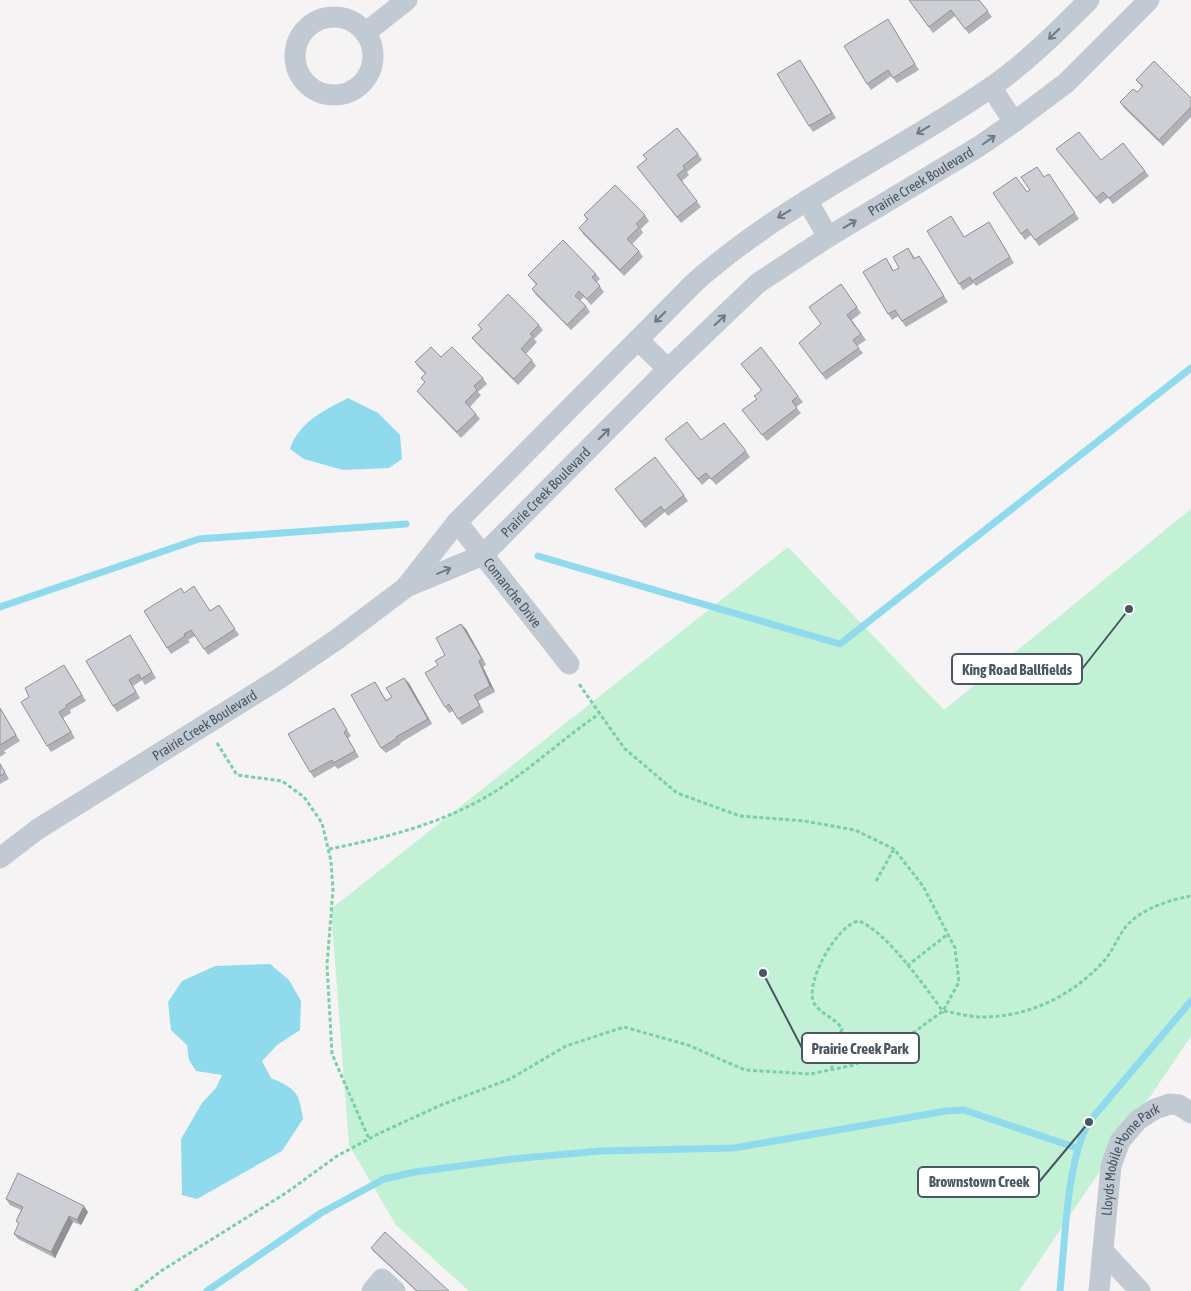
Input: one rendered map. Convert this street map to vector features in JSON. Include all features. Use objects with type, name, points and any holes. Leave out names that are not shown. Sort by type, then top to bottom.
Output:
[{"type":"street","points":[[365,33],[407,0]]},
{"type":"street","name":"Prairie Creek Boulevard","points":[[405,588],[457,522],[695,282],[729,252],[807,200],[991,87],[1041,46],[1089,0]]},
{"type":"street","name":"Prairie Creek Boulevard","points":[[0,858],[38,828],[320,652],[405,588],[483,555],[668,369],[758,283],[828,237],[978,147],[1014,122],[1066,83],[1149,0]]},
{"type":"street","points":[[991,87],[1014,122]]},
{"type":"street","points":[[807,200],[828,237]]},
{"type":"street","points":[[638,340],[668,369]]},
{"type":"street","name":"Comanche Drive","points":[[457,522],[569,664]]},
{"type":"street","name":"Lloyds Mobile Home Park","points":[[1099,1291],[1112,1166],[1120,1141],[1138,1120],[1155,1109],[1170,1104],[1179,1105],[1191,1113]]},
{"type":"street","points":[[1103,1251],[1140,1291]]},
{"type":"street","points":[[372,1291],[382,1279],[395,1291]]},
{"type":"path","points":[[135,1291],[161,1271],[286,1193],[337,1156],[368,1139],[441,1105],[510,1079],[566,1046],[624,1027],[688,1045],[745,1070],[810,1074],[854,1065],[906,1038],[944,1012],[959,982],[955,948],[923,886],[894,849],[855,830],[804,821],[740,816],[677,793],[624,748],[579,683]]},
{"type":"path","points":[[328,849],[380,839],[442,819],[492,794],[599,714]]},
{"type":"path","points":[[206,724],[237,775],[282,781],[304,797],[322,822],[328,849],[333,890],[327,965],[332,1054],[368,1139]]},
{"type":"path","points":[[876,881],[894,849]]},
{"type":"path","points":[[832,1070],[831,1058],[834,1045],[842,1029],[815,1006],[813,1000],[820,961],[847,925],[856,922],[862,923],[887,942],[944,1012],[982,1017],[1036,1009],[1072,990],[1104,961],[1126,927],[1144,912],[1169,900],[1191,896]]},
{"type":"path","points":[[907,966],[948,934]]},
{"type":"green space","points":[[1191,509],[1191,1036],[1019,1291],[469,1291],[396,1225],[349,1145],[331,909],[788,547],[944,710]]},
{"type":"water","points":[[348,398],[378,413],[400,435],[402,459],[389,468],[343,470],[304,459],[290,449],[299,431],[306,424]]},
{"type":"water","points":[[270,964],[289,980],[301,1001],[300,1030],[277,1045],[262,1061],[271,1078],[286,1085],[298,1097],[303,1119],[282,1151],[197,1199],[182,1195],[181,1139],[202,1103],[216,1088],[222,1075],[196,1071],[189,1060],[187,1045],[171,1030],[168,1002],[182,981],[215,966]]},
{"type":"building","points":[[909,0],[979,0],[988,11],[965,29],[951,10],[929,27]]},
{"type":"building","points":[[888,19],[915,64],[893,78],[888,70],[867,84],[844,46]]},
{"type":"building","points":[[800,60],[832,113],[809,126],[777,74]]},
{"type":"building","points":[[1154,61],[1191,98],[1191,107],[1159,140],[1120,102],[1133,89],[1137,92],[1143,86],[1136,80]]},
{"type":"building","points":[[677,128],[698,154],[683,166],[685,169],[677,175],[697,201],[677,217],[637,167],[647,159],[643,155]]},
{"type":"building","points":[[1079,132],[1101,160],[1123,143],[1145,171],[1109,198],[1103,192],[1096,198],[1056,149]]},
{"type":"building","points":[[1037,167],[1044,177],[1049,174],[1075,213],[1035,240],[1027,229],[1021,234],[993,193],[1016,177],[1027,192],[1030,190],[1021,177]]},
{"type":"building","points":[[615,185],[645,215],[636,224],[639,227],[627,239],[639,251],[620,270],[579,228],[588,219],[584,215]]},
{"type":"building","points":[[951,216],[964,237],[989,222],[1010,257],[972,281],[970,277],[959,284],[927,231]]},
{"type":"building","points":[[563,240],[596,274],[592,277],[600,286],[587,299],[579,291],[575,296],[586,306],[567,325],[532,289],[537,284],[528,275]]},
{"type":"building","points":[[908,248],[914,259],[919,256],[944,296],[902,321],[895,310],[888,314],[863,272],[886,258],[893,271],[899,268],[893,257]]},
{"type":"building","points":[[841,284],[857,307],[847,315],[861,334],[853,340],[859,348],[822,374],[799,343],[821,324],[809,307]]},
{"type":"building","points":[[508,294],[539,325],[530,334],[533,336],[521,349],[532,360],[514,379],[472,338],[482,329],[478,325]]},
{"type":"building","points":[[431,347],[441,357],[452,347],[483,378],[474,386],[477,390],[465,402],[476,414],[457,432],[417,391],[425,382],[421,378],[426,373],[415,362]]},
{"type":"building","points":[[761,347],[798,396],[792,401],[797,408],[762,435],[742,410],[757,399],[754,396],[762,390],[741,364]]},
{"type":"building","points":[[687,422],[701,440],[724,423],[746,451],[711,479],[706,473],[698,479],[665,439]]},
{"type":"building","points":[[655,457],[684,495],[664,511],[661,506],[641,522],[615,489]]},
{"type":"building","points":[[194,586],[210,611],[219,605],[235,629],[204,649],[191,630],[167,648],[144,611],[181,588],[184,593]]},
{"type":"building","points":[[461,624],[482,659],[479,661],[490,686],[474,695],[480,706],[458,719],[449,704],[445,707],[425,673],[438,665],[435,661],[445,655],[436,638]]},
{"type":"building","points":[[130,635],[152,672],[141,679],[139,674],[129,680],[136,692],[113,706],[86,661]]},
{"type":"building","points":[[64,665],[82,695],[59,712],[71,732],[47,746],[21,702],[29,697],[25,688]]},
{"type":"building","points":[[404,678],[428,719],[381,748],[351,695],[375,682],[386,701],[392,697],[386,688]]},
{"type":"building","points":[[0,708],[16,735],[0,745]]},
{"type":"building","points":[[334,708],[347,730],[344,732],[355,751],[333,763],[332,760],[310,772],[288,734]]},
{"type":"building","points":[[0,764],[5,773],[0,776]]},
{"type":"building","points":[[18,1173],[84,1206],[77,1220],[69,1216],[51,1252],[14,1234],[19,1223],[16,1221],[23,1207],[6,1199]]},
{"type":"building","points":[[385,1232],[449,1291],[417,1291],[371,1248]]},
{"type":"waterway","points":[[538,556],[840,644],[1191,368]]},
{"type":"waterway","points":[[0,607],[199,539],[406,524]]},
{"type":"waterway","points":[[1060,1291],[1071,1181],[1081,1139],[1089,1122],[1191,1001]]},
{"type":"waterway","points":[[207,1291],[321,1213],[384,1179],[415,1172],[512,1159],[600,1151],[734,1148],[946,1111],[964,1110],[1077,1148]]},
{"type":"place","name":"King Road Ballfields","points":[[1129,609]]},
{"type":"place","name":"Prairie Creek Park","points":[[763,973]]},
{"type":"place","name":"Brownstown Creek","points":[[1089,1122]]}]
